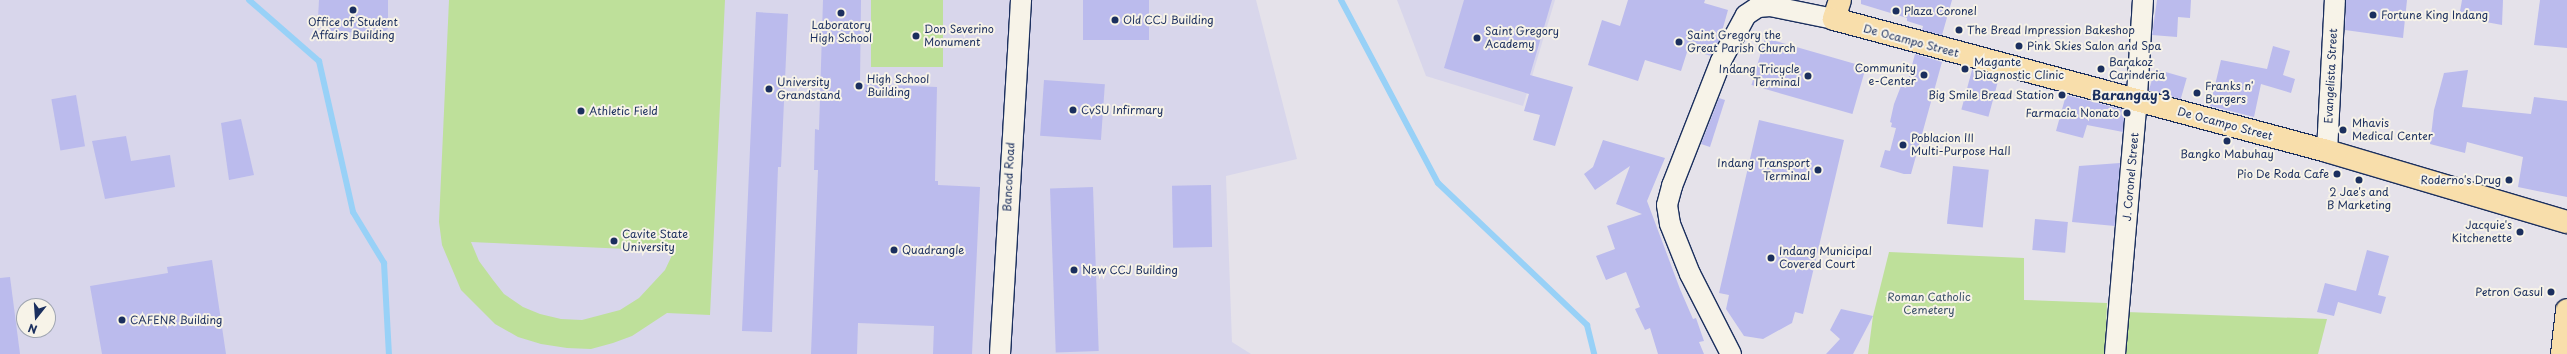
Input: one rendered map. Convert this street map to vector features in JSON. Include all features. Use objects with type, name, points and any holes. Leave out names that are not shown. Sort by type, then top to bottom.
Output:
[{"type":"main road","name":"De Ocampo Street","points":[[1837,10],[2137,100],[2327,152],[2567,222]]},
{"type":"main road","points":[[2562,354],[2567,310]]},
{"type":"street","name":"Bancod Road","points":[[1000,354],[1021,0]]},
{"type":"street","name":"J. Coronel Street","points":[[2116,354],[2137,100],[2143,0]]},
{"type":"street","name":"Evangelista Street","points":[[2327,152],[2335,0]]},
{"type":"street","points":[[1731,354],[1690,274],[1670,224],[1667,205],[1672,186],[1721,61],[1746,15],[1758,7],[1770,6],[1837,10]]},
{"type":"shaded area","name":"Cavite State University","points":[[0,0],[1256,0],[1297,159],[1226,176],[1232,342],[1251,354],[0,354]]},
{"type":"shaded area","name":"Saint Gregory Academy","points":[[1397,0],[1555,0],[1523,106],[1426,76]]},
{"type":"green space","name":"Athletic Field","points":[[449,0],[725,0],[710,315],[667,313],[632,336],[591,349],[567,348],[541,344],[518,337],[495,324],[461,290],[442,245],[439,222]],"holes":[[[471,242],[674,251],[665,270],[639,298],[620,310],[582,320],[561,319],[540,314],[523,307],[504,294],[479,261]]]},
{"type":"green space","points":[[871,0],[943,0],[943,67],[871,67]]},
{"type":"green space","name":"Roman Catholic Cemetery","points":[[1889,252],[2024,258],[2024,300],[2107,303],[2105,354],[1868,354],[1873,316]]},
{"type":"green space","points":[[2126,312],[2327,319],[2318,354],[2125,354]]},
{"type":"building","name":"Office of Student Affairs Building","points":[[319,0],[388,0],[388,29],[381,34],[329,31],[318,18]]},
{"type":"building","points":[[823,0],[861,0],[860,84],[937,87],[935,181],[938,181],[938,185],[980,187],[972,354],[933,354],[934,326],[858,323],[857,354],[811,354],[818,170],[814,170],[815,129],[819,130]]},
{"type":"building","name":"Old CCJ Building","points":[[1083,0],[1149,0],[1149,40],[1083,40]]},
{"type":"building","name":"Saint Gregory Academy","points":[[1464,0],[1552,0],[1530,75],[1573,87],[1555,146],[1533,140],[1540,115],[1524,111],[1529,94],[1444,68]]},
{"type":"building","name":"Saint Gregory the Great Parish Church","points":[[1628,0],[1705,0],[1704,3],[1728,10],[1719,42],[1711,56],[1688,49],[1681,71],[1645,60],[1638,81],[1588,65],[1602,20],[1620,26]]},
{"type":"building","points":[[1861,0],[1952,0],[1942,35],[1922,30],[1923,26],[1907,21],[1907,18],[1861,4]]},
{"type":"building","points":[[2157,0],[2191,0],[2190,18],[2178,17],[2177,37],[2152,35]]},
{"type":"building","name":"Fortune King Indang","points":[[2346,0],[2407,0],[2403,38],[2345,30]]},
{"type":"building","points":[[2462,0],[2503,0],[2502,25],[2459,17]]},
{"type":"building","points":[[2540,0],[2567,0],[2567,48],[2534,45]]},
{"type":"building","points":[[756,12],[788,14],[781,167],[778,167],[772,332],[742,331]]},
{"type":"building","name":"Indang Tricycle Terminal","points":[[1765,38],[1866,67],[1852,114],[1751,85]]},
{"type":"building","points":[[2273,46],[2290,51],[2283,75],[2295,79],[2291,93],[2261,84],[2254,117],[2210,106],[2221,60],[2267,69]]},
{"type":"building","points":[[1915,54],[1942,62],[1911,174],[1904,174],[1880,167],[1885,150],[1890,151],[1896,128],[1891,127],[1892,123],[1890,122],[1894,104],[1901,86],[1906,88]]},
{"type":"building","points":[[2155,69],[2187,78],[2181,99],[2149,90]]},
{"type":"building","points":[[1972,70],[1999,77],[1988,117],[1961,110]]},
{"type":"building","points":[[2468,70],[2462,107],[2531,114],[2534,97],[2567,101],[2567,197],[2518,187],[2523,157],[2467,142],[2465,153],[2430,144],[2434,110],[2444,73]]},
{"type":"building","name":"CvSU Infirmary","points":[[1044,80],[1105,84],[1101,140],[1040,136]]},
{"type":"building","points":[[76,95],[85,146],[60,151],[51,99]]},
{"type":"building","points":[[2066,95],[2125,110],[2123,132],[2087,125],[2083,138],[2056,131]]},
{"type":"building","points":[[1719,98],[1725,100],[1710,147],[1701,144]]},
{"type":"building","points":[[241,119],[254,175],[229,180],[221,123]]},
{"type":"building","points":[[1759,120],[1844,140],[1803,314],[1795,312],[1792,323],[1763,339],[1744,336],[1726,309],[1729,295],[1719,293]]},
{"type":"building","points":[[126,136],[131,161],[170,155],[175,187],[105,199],[92,141]]},
{"type":"building","points":[[1603,140],[1665,158],[1647,201],[1680,289],[1693,319],[1696,318],[1704,341],[1699,342],[1704,354],[1658,354],[1650,328],[1645,330],[1635,309],[1640,307],[1626,272],[1606,280],[1596,256],[1615,249],[1607,226],[1642,214],[1616,204],[1630,166],[1595,190],[1584,174],[1593,167]]},
{"type":"building","points":[[2120,163],[2115,226],[2072,222],[2079,166]]},
{"type":"building","points":[[1953,166],[1989,170],[1983,227],[1947,224]]},
{"type":"building","points":[[1211,185],[1212,247],[1173,248],[1172,186]]},
{"type":"building","name":"New CCJ Building","points":[[1093,187],[1099,351],[1056,352],[1050,189]]},
{"type":"building","points":[[2035,219],[2068,222],[2065,253],[2032,250]]},
{"type":"building","points":[[2367,250],[2389,256],[2378,295],[2386,297],[2381,314],[2338,302],[2334,316],[2317,312],[2325,283],[2356,291]]},
{"type":"building","points":[[212,260],[226,354],[102,354],[90,286],[168,273],[167,267]]},
{"type":"building","points":[[10,277],[16,323],[16,338],[18,338],[20,354],[0,354],[0,278]]},
{"type":"building","points":[[1841,309],[1873,316],[1853,354],[1826,354],[1840,339],[1830,330]]},
{"type":"waterway","points":[[249,0],[319,61],[353,212],[384,263],[389,354]]},
{"type":"waterway","points":[[1341,0],[1438,183],[1587,325],[1594,354]]},
{"type":"place","name":"Office of Student Affairs Building","points":[[353,10]]},
{"type":"place","name":"Plaza Coronel","points":[[1896,11]]},
{"type":"place","name":"Laboratory High School","points":[[841,13]]},
{"type":"place","name":"Fortune King Indang","points":[[2373,15]]},
{"type":"place","name":"Old CCJ Building","points":[[1115,20]]},
{"type":"place","name":"The Bread Impression Bakeshop","points":[[1959,30]]},
{"type":"place","name":"Don Severino Monument","points":[[916,36]]},
{"type":"place","name":"Saint Gregory Academy","points":[[1477,38]]},
{"type":"place","name":"Saint Gregory the Great Parish Church","points":[[1679,42]]},
{"type":"place","name":"Pink Skies Salon and Spa","points":[[2019,46]]},
{"type":"place","name":"Magante Diagnostic Clinic","points":[[1965,69]]},
{"type":"place","name":"Barakoz Carinderia","points":[[2101,69]]},
{"type":"place","name":"Community e-Center","points":[[1924,75]]},
{"type":"place","name":"Indang Tricycle Terminal","points":[[1808,76]]},
{"type":"place","name":"High School Building","points":[[859,86]]},
{"type":"place","name":"University Grandstand","points":[[769,89]]},
{"type":"place","name":"Franks n' Burgers","points":[[2197,93]]},
{"type":"place","name":"Big Smile Bread Station","points":[[2062,95]]},
{"type":"place","name":"CvSU Infirmary","points":[[1073,110]]},
{"type":"place","name":"Athletic Field","points":[[581,111]]},
{"type":"place","name":"Farmacia Nonato","points":[[2127,113]]},
{"type":"place","name":"Mhavis Medical Center","points":[[2343,130]]},
{"type":"place","name":"Bangko Mabuhay","points":[[2227,141]]},
{"type":"place","name":"Poblacion III Multi-Purpose Hall","points":[[1903,145]]},
{"type":"place","name":"Indang Transport Terminal","points":[[1818,170]]},
{"type":"place","name":"Pio De Roda Cafe","points":[[2337,174]]},
{"type":"place","name":"2 Jae's and B Marketing","points":[[2359,180]]},
{"type":"place","name":"Roderno's Drug","points":[[2509,180]]},
{"type":"place","name":"Jacquie's Kitchenette","points":[[2520,232]]},
{"type":"place","name":"Cavite State University","points":[[614,241]]},
{"type":"place","name":"Quadrangle","points":[[894,250]]},
{"type":"place","name":"Indang Municipal Covered Court","points":[[1771,258]]},
{"type":"place","name":"New CCJ Building","points":[[1074,270]]},
{"type":"place","name":"Petron Gasul","points":[[2551,292]]},
{"type":"place","name":"CAFENR Building","points":[[122,320]]},
{"type":"district","name":"Barangay 3","points":[[2131,95]]}]
